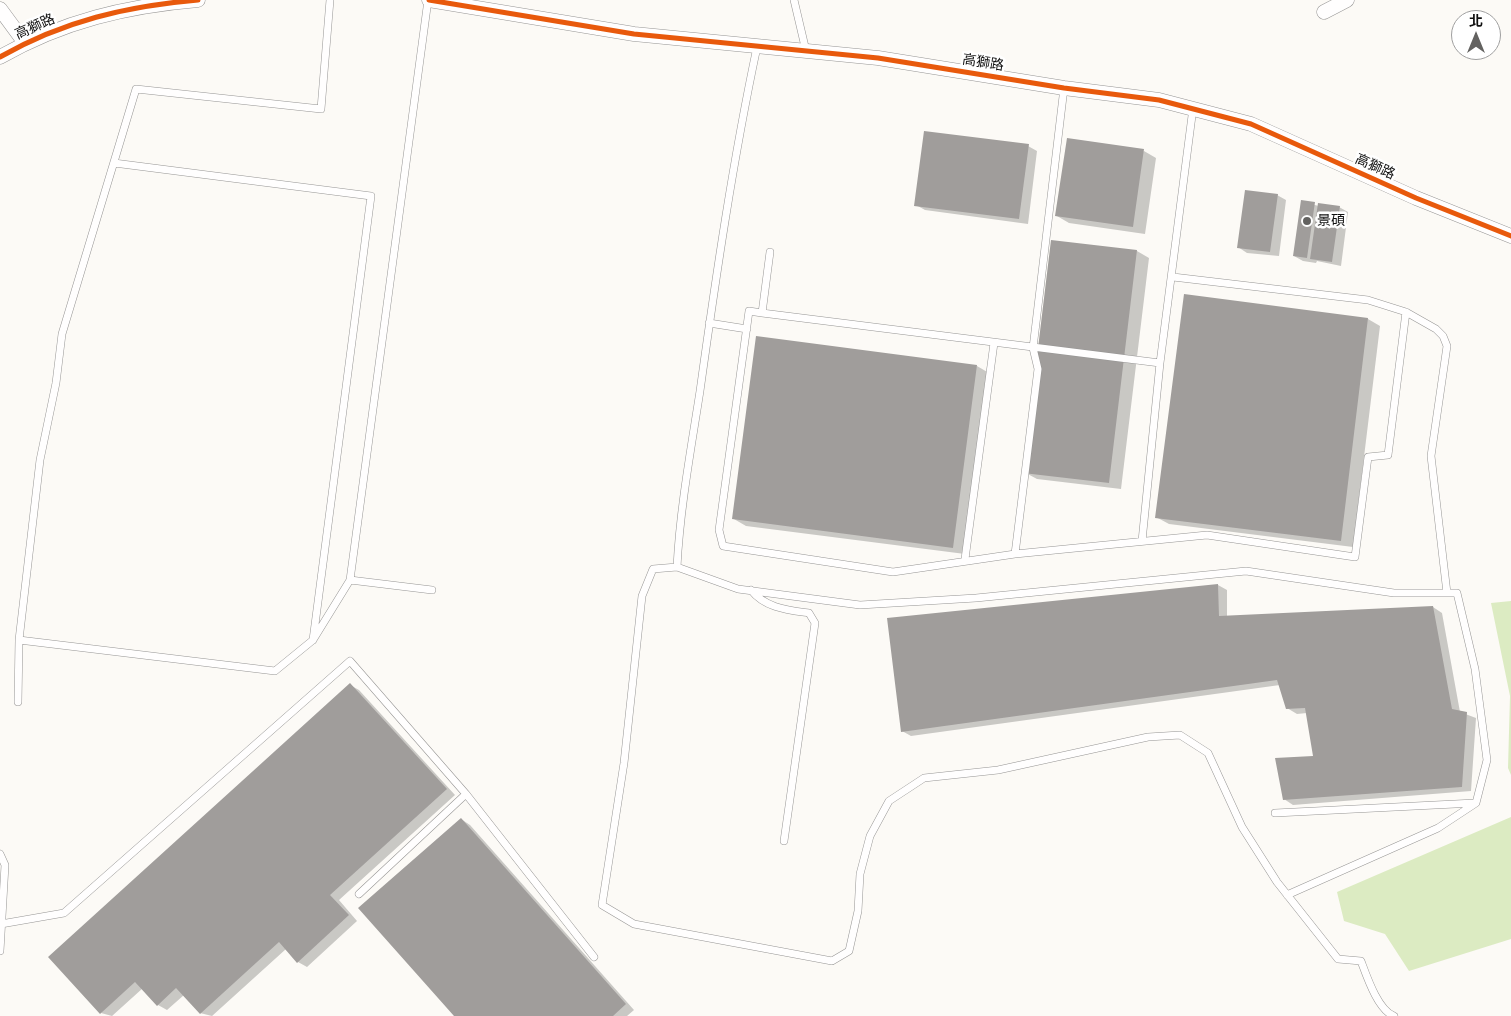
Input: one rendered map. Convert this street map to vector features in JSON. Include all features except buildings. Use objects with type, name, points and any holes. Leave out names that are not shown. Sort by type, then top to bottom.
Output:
[{"type":"street","name":"高獅路","points":[[0,57],[25,43],[77,21],[120,11],[198,0]]},
{"type":"street","name":"高獅路","points":[[428,0],[634,34],[878,58],[1064,88],[1159,100],[1251,124],[1416,198],[1511,236]]},
{"type":"street","points":[[1324,12],[1347,0]]},
{"type":"street","points":[[0,9],[25,43]]},
{"type":"lane","points":[[18,702],[19,640],[40,460],[56,383],[62,334],[136,89],[321,109],[330,0]]},
{"type":"lane","points":[[19,640],[275,671],[313,640],[350,580],[428,0]]},
{"type":"lane","points":[[794,0],[806,51]]},
{"type":"lane","points":[[677,567],[679,526],[709,323],[742,119],[757,47]]},
{"type":"lane","points":[[1015,554],[1038,369],[1033,348],[1064,88]]},
{"type":"lane","points":[[1142,541],[1160,363],[1193,108]]},
{"type":"lane","points":[[114,163],[371,196],[313,640]]},
{"type":"lane","points":[[762,313],[770,252]]},
{"type":"lane","points":[[1172,277],[1368,300],[1406,312],[1436,329],[1443,336],[1448,346],[1431,456],[1447,593]]},
{"type":"lane","points":[[1160,363],[749,311],[720,530],[723,546],[894,572],[965,559],[1207,536],[1355,557],[1368,457],[1388,455],[1406,312]]},
{"type":"lane","points":[[709,323],[746,329]]},
{"type":"lane","points":[[965,559],[994,343]]},
{"type":"lane","points":[[1287,895],[1438,828],[1476,803],[1488,760],[1475,669],[1457,593],[1394,593],[1246,571],[976,598],[860,605],[738,589],[677,567],[653,569],[642,596],[624,763],[602,904],[634,924],[832,961],[849,951],[858,911],[860,874],[870,836],[889,801],[924,778],[998,770],[1148,737],[1180,735],[1208,753],[1242,826],[1287,895],[1338,960],[1361,961],[1373,992],[1388,1014],[1394,1016]]},
{"type":"lane","points":[[350,580],[432,590]]},
{"type":"lane","points":[[751,590],[760,601],[787,610],[809,613],[815,622],[784,841]]},
{"type":"lane","points":[[1,924],[64,912],[350,661],[466,794],[594,957]]},
{"type":"lane","points":[[359,894],[466,794]]},
{"type":"lane","points":[[1275,813],[1476,803]]},
{"type":"lane","points":[[0,854],[5,865],[0,951]]},
{"type":"green space","points":[[1511,601],[1511,775],[1508,768],[1510,696],[1491,603]]},
{"type":"green space","points":[[1511,817],[1511,939],[1409,971],[1385,934],[1344,921],[1337,892]]},
{"type":"cycle path","points":[[0,57],[24,44],[96,17],[146,6],[198,0]]},
{"type":"cycle path","points":[[429,0],[634,34],[878,58],[1064,88],[1159,100],[1251,124],[1416,198],[1511,236]]},
{"type":"place","name":"景碩","points":[[1307,221]]}]
